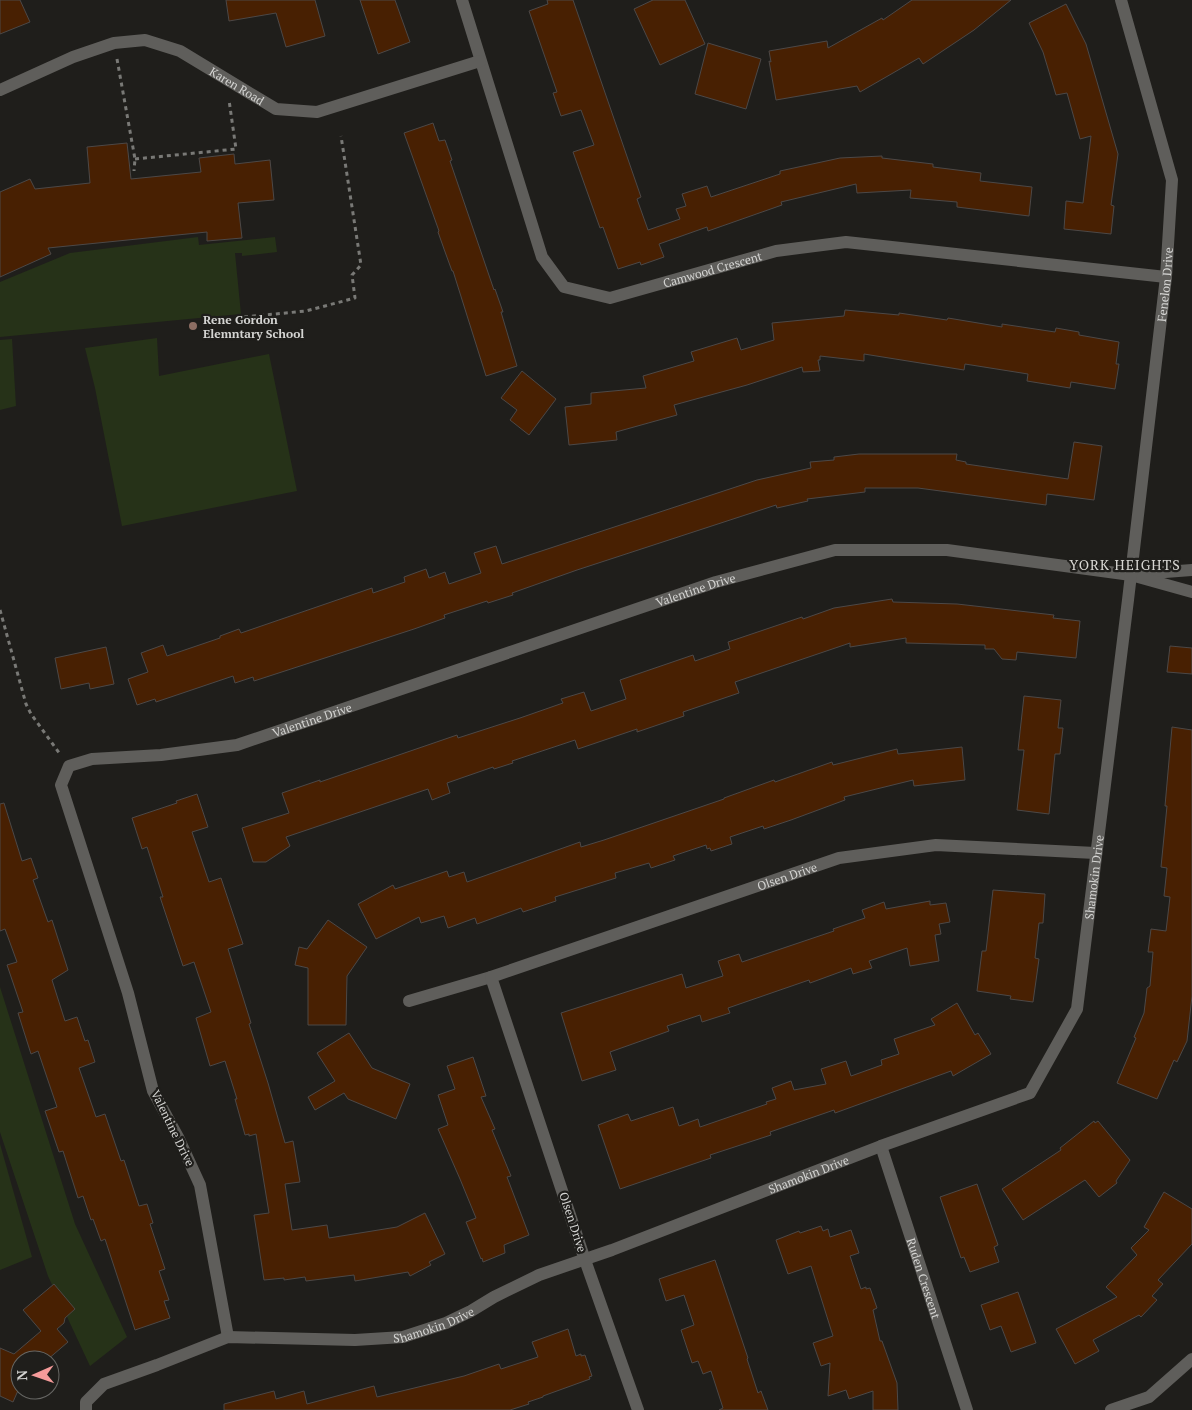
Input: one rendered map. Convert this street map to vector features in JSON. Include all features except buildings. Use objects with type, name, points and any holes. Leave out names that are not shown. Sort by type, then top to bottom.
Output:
[{"type":"street","name":"Camwood Crescent","points":[[462,0],[542,257],[564,287],[610,298],[776,251],[846,242],[1166,277]]},
{"type":"street","name":"Fenelon Drive","points":[[1121,0],[1172,180],[1166,277],[1131,575]]},
{"type":"street","name":"Karen Road","points":[[0,90],[74,57],[114,43],[145,40],[180,51],[276,109],[317,112],[480,61]]},
{"type":"street","name":"Valentine Drive","points":[[228,1337],[200,1185],[178,1137],[153,1091],[128,993],[61,785],[70,766],[92,759],[161,755],[237,745],[716,582],[834,550],[948,550],[1131,575],[1192,592]]},
{"type":"street","name":"Valentine Drive","points":[[1131,575],[1192,570]]},
{"type":"street","name":"Shamokin Drive","points":[[86,1406],[104,1384],[228,1337],[355,1340],[403,1337],[446,1323],[472,1311],[494,1297],[539,1276],[881,1146],[1030,1093],[1077,1009],[1131,575]]},
{"type":"street","name":"Olsen Drive","points":[[409,1001],[491,977],[839,858],[936,846],[1095,853]]},
{"type":"street","name":"Olsen Drive","points":[[491,977],[585,1260],[638,1410]]},
{"type":"street","name":"Ruden Crescent","points":[[881,1146],[967,1410]]},
{"type":"street","points":[[1110,1410],[1149,1396],[1192,1359]]},
{"type":"path","points":[[114,43],[134,159],[134,171]]},
{"type":"path","points":[[134,159],[236,149],[227,80]]},
{"type":"path","points":[[244,317],[306,310],[355,298],[352,275],[361,265],[341,136]]},
{"type":"path","points":[[0,610],[26,704],[31,714],[70,766]]},
{"type":"path","points":[[0,628],[6,630]]},
{"type":"green space","points":[[198,237],[199,245],[275,237],[277,252],[242,256],[242,253],[235,253],[241,314],[0,337],[0,282],[70,253]]},
{"type":"green space","points":[[157,338],[159,376],[269,354],[297,491],[122,526],[95,388],[85,348]]},
{"type":"green space","points":[[12,339],[16,406],[0,410],[0,340]]},
{"type":"green space","points":[[0,987],[75,1224],[127,1337],[90,1366],[48,1276],[0,1132]]},
{"type":"green space","points":[[0,1144],[32,1257],[0,1270]]},
{"type":"place","name":"Rene Gordon Elemntary School","points":[[193,326]]},
{"type":"district","name":"YORK HEIGHTS","points":[[1125,564]]}]
